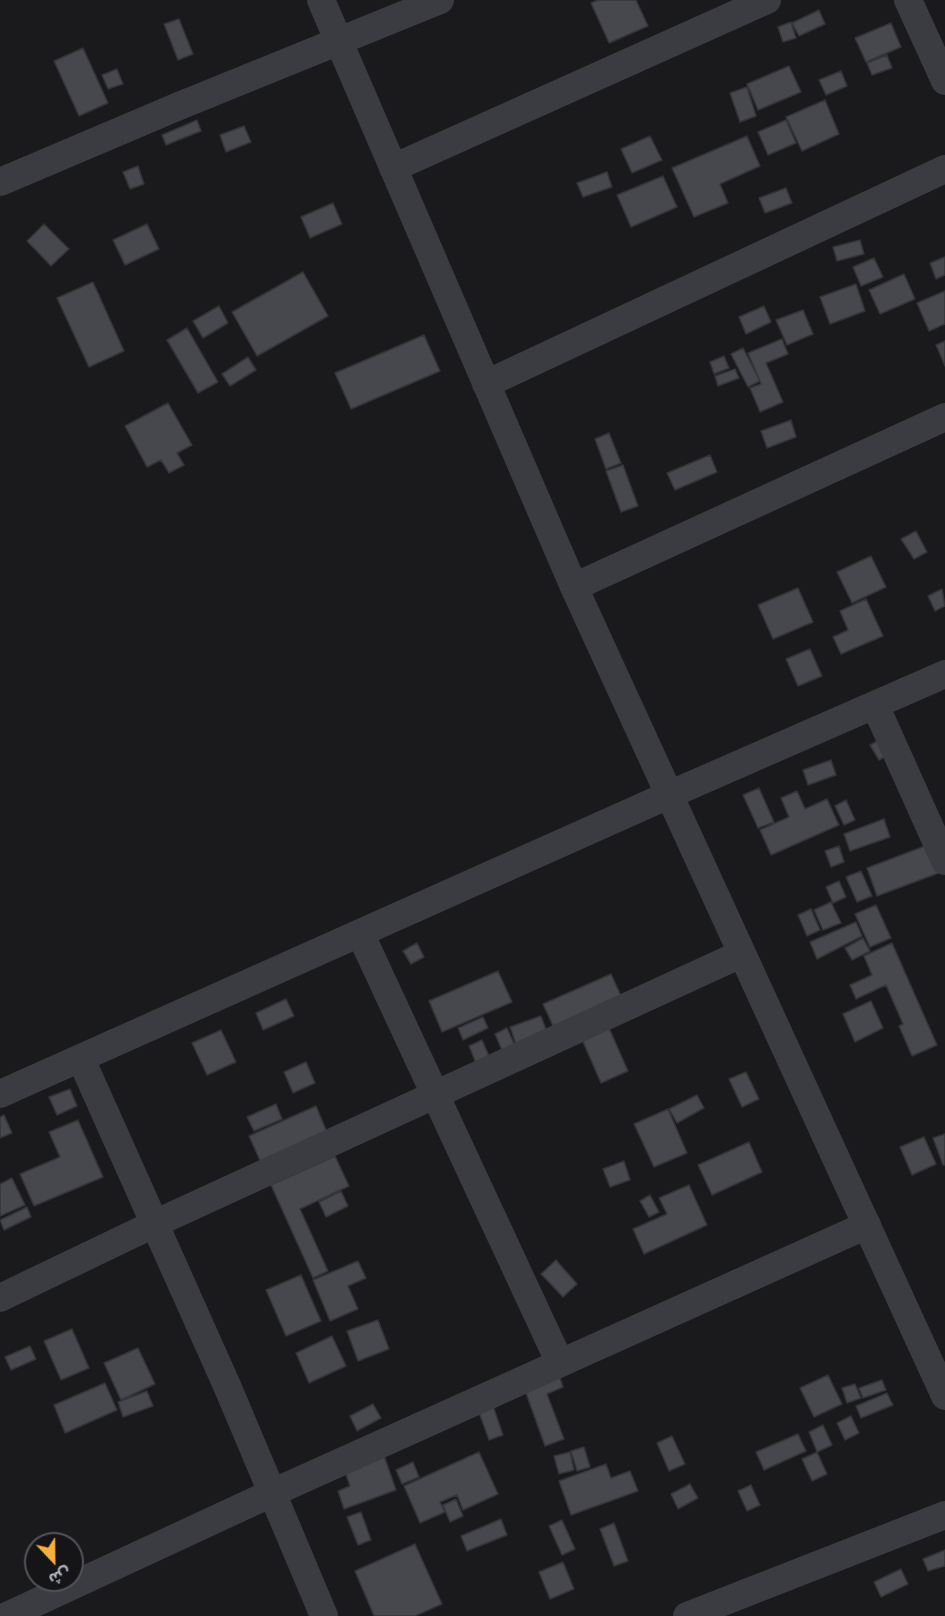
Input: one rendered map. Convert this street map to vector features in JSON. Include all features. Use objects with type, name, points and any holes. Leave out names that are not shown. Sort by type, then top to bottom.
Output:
[{"type":"street","points":[[321,0],[574,587],[671,794],[741,954],[945,1396]]},
{"type":"street","points":[[0,182],[440,0]]},
{"type":"street","points":[[393,168],[767,0]]},
{"type":"street","points":[[908,0],[945,81]]},
{"type":"street","points":[[486,384],[945,169]]},
{"type":"street","points":[[574,587],[945,417]]},
{"type":"street","points":[[0,1094],[945,674]]},
{"type":"street","points":[[875,705],[945,861]]},
{"type":"street","points":[[360,933],[433,1095],[560,1363]]},
{"type":"street","points":[[0,1298],[154,1224],[741,954]]},
{"type":"street","points":[[81,1059],[324,1616]]},
{"type":"street","points":[[8,1616],[272,1493],[867,1225]]},
{"type":"street","points":[[687,1616],[945,1515]]},
{"type":"building","points":[[598,0],[636,0],[648,26],[609,43],[591,3]]},
{"type":"building","points":[[819,10],[825,24],[799,36],[792,23]]},
{"type":"building","points":[[179,19],[193,54],[178,60],[164,24]]},
{"type":"building","points":[[791,22],[796,38],[783,42],[778,27]]},
{"type":"building","points":[[891,23],[901,47],[866,62],[855,38]]},
{"type":"building","points":[[83,48],[108,103],[79,116],[54,61]]},
{"type":"building","points":[[887,55],[892,68],[872,75],[867,63]]},
{"type":"building","points":[[789,66],[801,92],[758,110],[747,84]]},
{"type":"building","points":[[117,69],[123,84],[108,89],[102,75]]},
{"type":"building","points":[[841,71],[847,86],[826,95],[819,80]]},
{"type":"building","points":[[747,87],[756,116],[740,122],[730,93]]},
{"type":"building","points":[[825,100],[839,134],[802,151],[786,117]]},
{"type":"building","points":[[197,120],[201,131],[166,145],[162,135]]},
{"type":"building","points":[[786,120],[796,143],[768,155],[758,132]]},
{"type":"building","points":[[244,126],[251,142],[226,152],[220,135]]},
{"type":"building","points":[[650,136],[662,160],[632,173],[621,149]]},
{"type":"building","points":[[747,136],[760,166],[720,184],[728,203],[694,217],[672,168]]},
{"type":"building","points":[[138,166],[144,184],[130,189],[123,172]]},
{"type":"building","points":[[607,172],[612,187],[583,197],[577,183]]},
{"type":"building","points":[[663,176],[677,207],[631,227],[617,195]]},
{"type":"building","points":[[786,188],[792,203],[765,213],[759,198]]},
{"type":"building","points":[[333,203],[342,224],[310,238],[301,217]]},
{"type":"building","points":[[44,224],[69,249],[51,266],[27,241]]},
{"type":"building","points":[[147,224],[159,249],[125,265],[113,240]]},
{"type":"building","points":[[860,240],[864,254],[837,261],[833,247]]},
{"type":"building","points":[[945,257],[945,275],[936,279],[930,263]]},
{"type":"building","points":[[874,258],[883,277],[861,286],[853,267]]},
{"type":"building","points":[[303,272],[328,316],[257,356],[232,312]]},
{"type":"building","points":[[904,274],[915,299],[880,314],[869,290]]},
{"type":"building","points":[[93,282],[124,351],[89,367],[57,298]]},
{"type":"building","points":[[856,284],[865,311],[830,324],[820,297]]},
{"type":"building","points":[[945,291],[945,324],[929,331],[917,303]]},
{"type":"building","points":[[219,306],[228,323],[203,338],[193,321]]},
{"type":"building","points":[[764,306],[771,322],[746,334],[739,317]]},
{"type":"building","points":[[803,310],[813,334],[787,345],[776,320]]},
{"type":"building","points":[[187,328],[218,382],[198,393],[167,340]]},
{"type":"building","points":[[424,335],[440,371],[351,409],[335,373]]},
{"type":"building","points":[[782,339],[788,354],[766,363],[783,402],[760,412],[750,388],[761,384],[748,353]]},
{"type":"building","points":[[945,341],[945,366],[936,345]]},
{"type":"building","points":[[743,348],[760,381],[748,387],[731,354]]},
{"type":"building","points":[[724,356],[729,368],[714,374],[710,362]]},
{"type":"building","points":[[248,357],[256,370],[230,386],[222,374]]},
{"type":"building","points":[[735,369],[739,378],[718,386],[715,376]]},
{"type":"building","points":[[168,403],[192,445],[177,453],[184,465],[169,473],[161,460],[147,467],[125,426]]},
{"type":"building","points":[[791,420],[796,437],[767,448],[761,431]]},
{"type":"building","points":[[609,433],[621,463],[606,469],[595,439]]},
{"type":"building","points":[[710,455],[717,472],[675,490],[667,473]]},
{"type":"building","points":[[623,465],[638,506],[621,512],[606,471]]},
{"type":"building","points":[[916,531],[927,552],[914,559],[901,539]]},
{"type":"building","points":[[871,556],[886,587],[852,603],[837,572]]},
{"type":"building","points":[[798,588],[813,622],[773,639],[758,605]]},
{"type":"building","points":[[942,589],[945,606],[935,611],[928,596]]},
{"type":"building","points":[[866,599],[883,636],[841,654],[833,637],[848,630],[840,611]]},
{"type":"building","points":[[810,649],[822,676],[798,686],[786,659]]},
{"type":"building","points":[[889,735],[897,750],[879,760],[870,745]]},
{"type":"building","points":[[831,760],[836,775],[808,785],[803,770]]},
{"type":"building","points":[[759,788],[774,822],[758,828],[743,795]]},
{"type":"building","points":[[797,791],[805,809],[827,799],[839,825],[771,855],[760,830],[789,817],[781,798]]},
{"type":"building","points":[[846,800],[855,820],[844,825],[835,806]]},
{"type":"building","points":[[884,819],[890,837],[850,851],[844,834]]},
{"type":"building","points":[[933,843],[944,871],[877,896],[867,868]]},
{"type":"building","points":[[839,846],[844,862],[831,867],[825,851]]},
{"type":"building","points":[[861,871],[872,896],[857,902],[846,877]]},
{"type":"building","points":[[839,881],[846,897],[833,903],[826,887]]},
{"type":"building","points":[[831,902],[841,923],[823,930],[814,910]]},
{"type":"building","points":[[876,905],[891,938],[870,947],[855,914]]},
{"type":"building","points":[[811,909],[820,930],[807,936],[798,915]]},
{"type":"building","points":[[856,922],[862,936],[817,959],[810,942]]},
{"type":"building","points":[[863,938],[870,951],[852,960],[845,948]]},
{"type":"building","points":[[417,943],[424,957],[411,964],[403,951]]},
{"type":"building","points":[[892,943],[937,1045],[912,1056],[899,1026],[903,1024],[886,985],[856,999],[850,985],[872,975],[864,956]]},
{"type":"building","points":[[498,971],[512,1002],[442,1032],[429,1001]]},
{"type":"building","points":[[611,974],[627,1009],[605,1019],[628,1071],[601,1083],[577,1028],[558,1037],[543,1004]]},
{"type":"building","points":[[286,999],[294,1016],[263,1030],[256,1013]]},
{"type":"building","points":[[871,1001],[883,1028],[855,1042],[843,1014]]},
{"type":"building","points":[[541,1016],[551,1043],[520,1055],[510,1027]]},
{"type":"building","points":[[483,1017],[488,1028],[463,1040],[458,1028]]},
{"type":"building","points":[[507,1028],[521,1059],[508,1064],[495,1034]]},
{"type":"building","points":[[221,1030],[236,1062],[207,1075],[192,1043]]},
{"type":"building","points":[[482,1040],[496,1072],[482,1078],[469,1046]]},
{"type":"building","points":[[306,1062],[315,1083],[293,1093],[284,1072]]},
{"type":"building","points":[[746,1072],[759,1099],[742,1107],[729,1079]]},
{"type":"building","points":[[70,1089],[77,1106],[57,1115],[49,1097]]},
{"type":"building","points":[[697,1095],[704,1108],[677,1123],[669,1109]]},
{"type":"building","points":[[276,1104],[282,1119],[254,1131],[247,1117]]},
{"type":"building","points":[[316,1106],[329,1137],[262,1165],[249,1136]]},
{"type":"building","points":[[668,1109],[687,1153],[654,1167],[634,1124]]},
{"type":"building","points":[[4,1115],[12,1133],[0,1138],[0,1117]]},
{"type":"building","points":[[78,1120],[103,1177],[34,1206],[20,1174],[60,1157],[49,1132]]},
{"type":"building","points":[[945,1134],[945,1165],[943,1165],[933,1138]]},
{"type":"building","points":[[924,1137],[936,1164],[912,1175],[900,1147]]},
{"type":"building","points":[[749,1142],[762,1172],[712,1195],[698,1165]]},
{"type":"building","points":[[335,1156],[349,1186],[300,1209],[328,1271],[313,1278],[271,1185]]},
{"type":"building","points":[[624,1161],[630,1180],[610,1187],[603,1169]]},
{"type":"building","points":[[12,1178],[25,1205],[0,1216],[0,1184]]},
{"type":"building","points":[[689,1185],[707,1225],[644,1254],[633,1229],[667,1214],[659,1198]]},
{"type":"building","points":[[341,1191],[348,1206],[326,1217],[319,1202]]},
{"type":"building","points":[[650,1195],[659,1212],[649,1217],[640,1201]]},
{"type":"building","points":[[27,1207],[31,1217],[4,1230],[0,1220]]},
{"type":"building","points":[[556,1260],[577,1284],[563,1297],[541,1274]]},
{"type":"building","points":[[358,1261],[366,1278],[348,1286],[358,1309],[330,1321],[313,1280]]},
{"type":"building","points":[[301,1275],[321,1321],[286,1336],[266,1290]]},
{"type":"building","points":[[378,1320],[389,1349],[358,1361],[347,1331]]},
{"type":"building","points":[[72,1329],[89,1368],[61,1380],[44,1341]]},
{"type":"building","points":[[332,1336],[346,1366],[309,1383],[296,1353]]},
{"type":"building","points":[[30,1346],[36,1359],[11,1370],[5,1357]]},
{"type":"building","points":[[138,1348],[155,1384],[121,1400],[104,1363]]},
{"type":"building","points":[[557,1369],[563,1387],[547,1394],[564,1439],[545,1446],[522,1382]]},
{"type":"building","points":[[828,1375],[842,1404],[814,1417],[800,1388]]},
{"type":"building","points":[[882,1380],[886,1390],[863,1398],[859,1388]]},
{"type":"building","points":[[105,1383],[117,1410],[65,1433],[54,1405]]},
{"type":"building","points":[[855,1384],[861,1398],[847,1403],[842,1388]]},
{"type":"building","points":[[147,1391],[153,1406],[123,1417],[118,1402]]},
{"type":"building","points":[[887,1393],[893,1405],[861,1418],[856,1406]]},
{"type":"building","points":[[491,1400],[503,1435],[489,1440],[476,1404]]},
{"type":"building","points":[[373,1404],[381,1418],[357,1431],[350,1416]]},
{"type":"building","points":[[851,1416],[859,1433],[845,1440],[837,1423]]},
{"type":"building","points":[[823,1425],[832,1445],[817,1452],[809,1432]]},
{"type":"building","points":[[798,1434],[806,1451],[764,1470],[756,1452]]},
{"type":"building","points":[[672,1436],[685,1464],[669,1471],[657,1443]]},
{"type":"building","points":[[380,1444],[396,1490],[344,1509],[338,1491],[350,1486],[340,1458]]},
{"type":"building","points":[[584,1447],[590,1467],[577,1471],[571,1451]]},
{"type":"building","points":[[479,1452],[498,1494],[463,1510],[457,1495],[440,1502],[445,1512],[420,1523],[404,1486]]},
{"type":"building","points":[[570,1452],[574,1470],[559,1474],[554,1456]]},
{"type":"building","points":[[817,1452],[827,1474],[812,1481],[802,1459]]},
{"type":"building","points":[[413,1462],[419,1477],[402,1484],[396,1470]]},
{"type":"building","points":[[606,1464],[611,1478],[630,1471],[638,1491],[571,1515],[559,1481]]},
{"type":"building","points":[[690,1484],[698,1498],[678,1509],[671,1494]]},
{"type":"building","points":[[751,1485],[760,1505],[747,1511],[738,1491]]},
{"type":"building","points":[[456,1499],[463,1516],[450,1522],[443,1505]]},
{"type":"building","points":[[361,1512],[371,1540],[358,1545],[347,1517]]},
{"type":"building","points":[[501,1519],[507,1535],[467,1551],[461,1536]]},
{"type":"building","points":[[562,1520],[575,1549],[562,1555],[549,1526]]},
{"type":"building","points":[[614,1523],[628,1561],[614,1566],[600,1529]]},
{"type":"building","points":[[415,1544],[442,1604],[415,1616],[374,1616],[355,1571]]},
{"type":"building","points":[[945,1550],[945,1566],[928,1571],[923,1559]]},
{"type":"building","points":[[563,1562],[574,1589],[550,1599],[539,1572]]},
{"type":"building","points":[[901,1569],[908,1584],[881,1597],[874,1582]]}]
